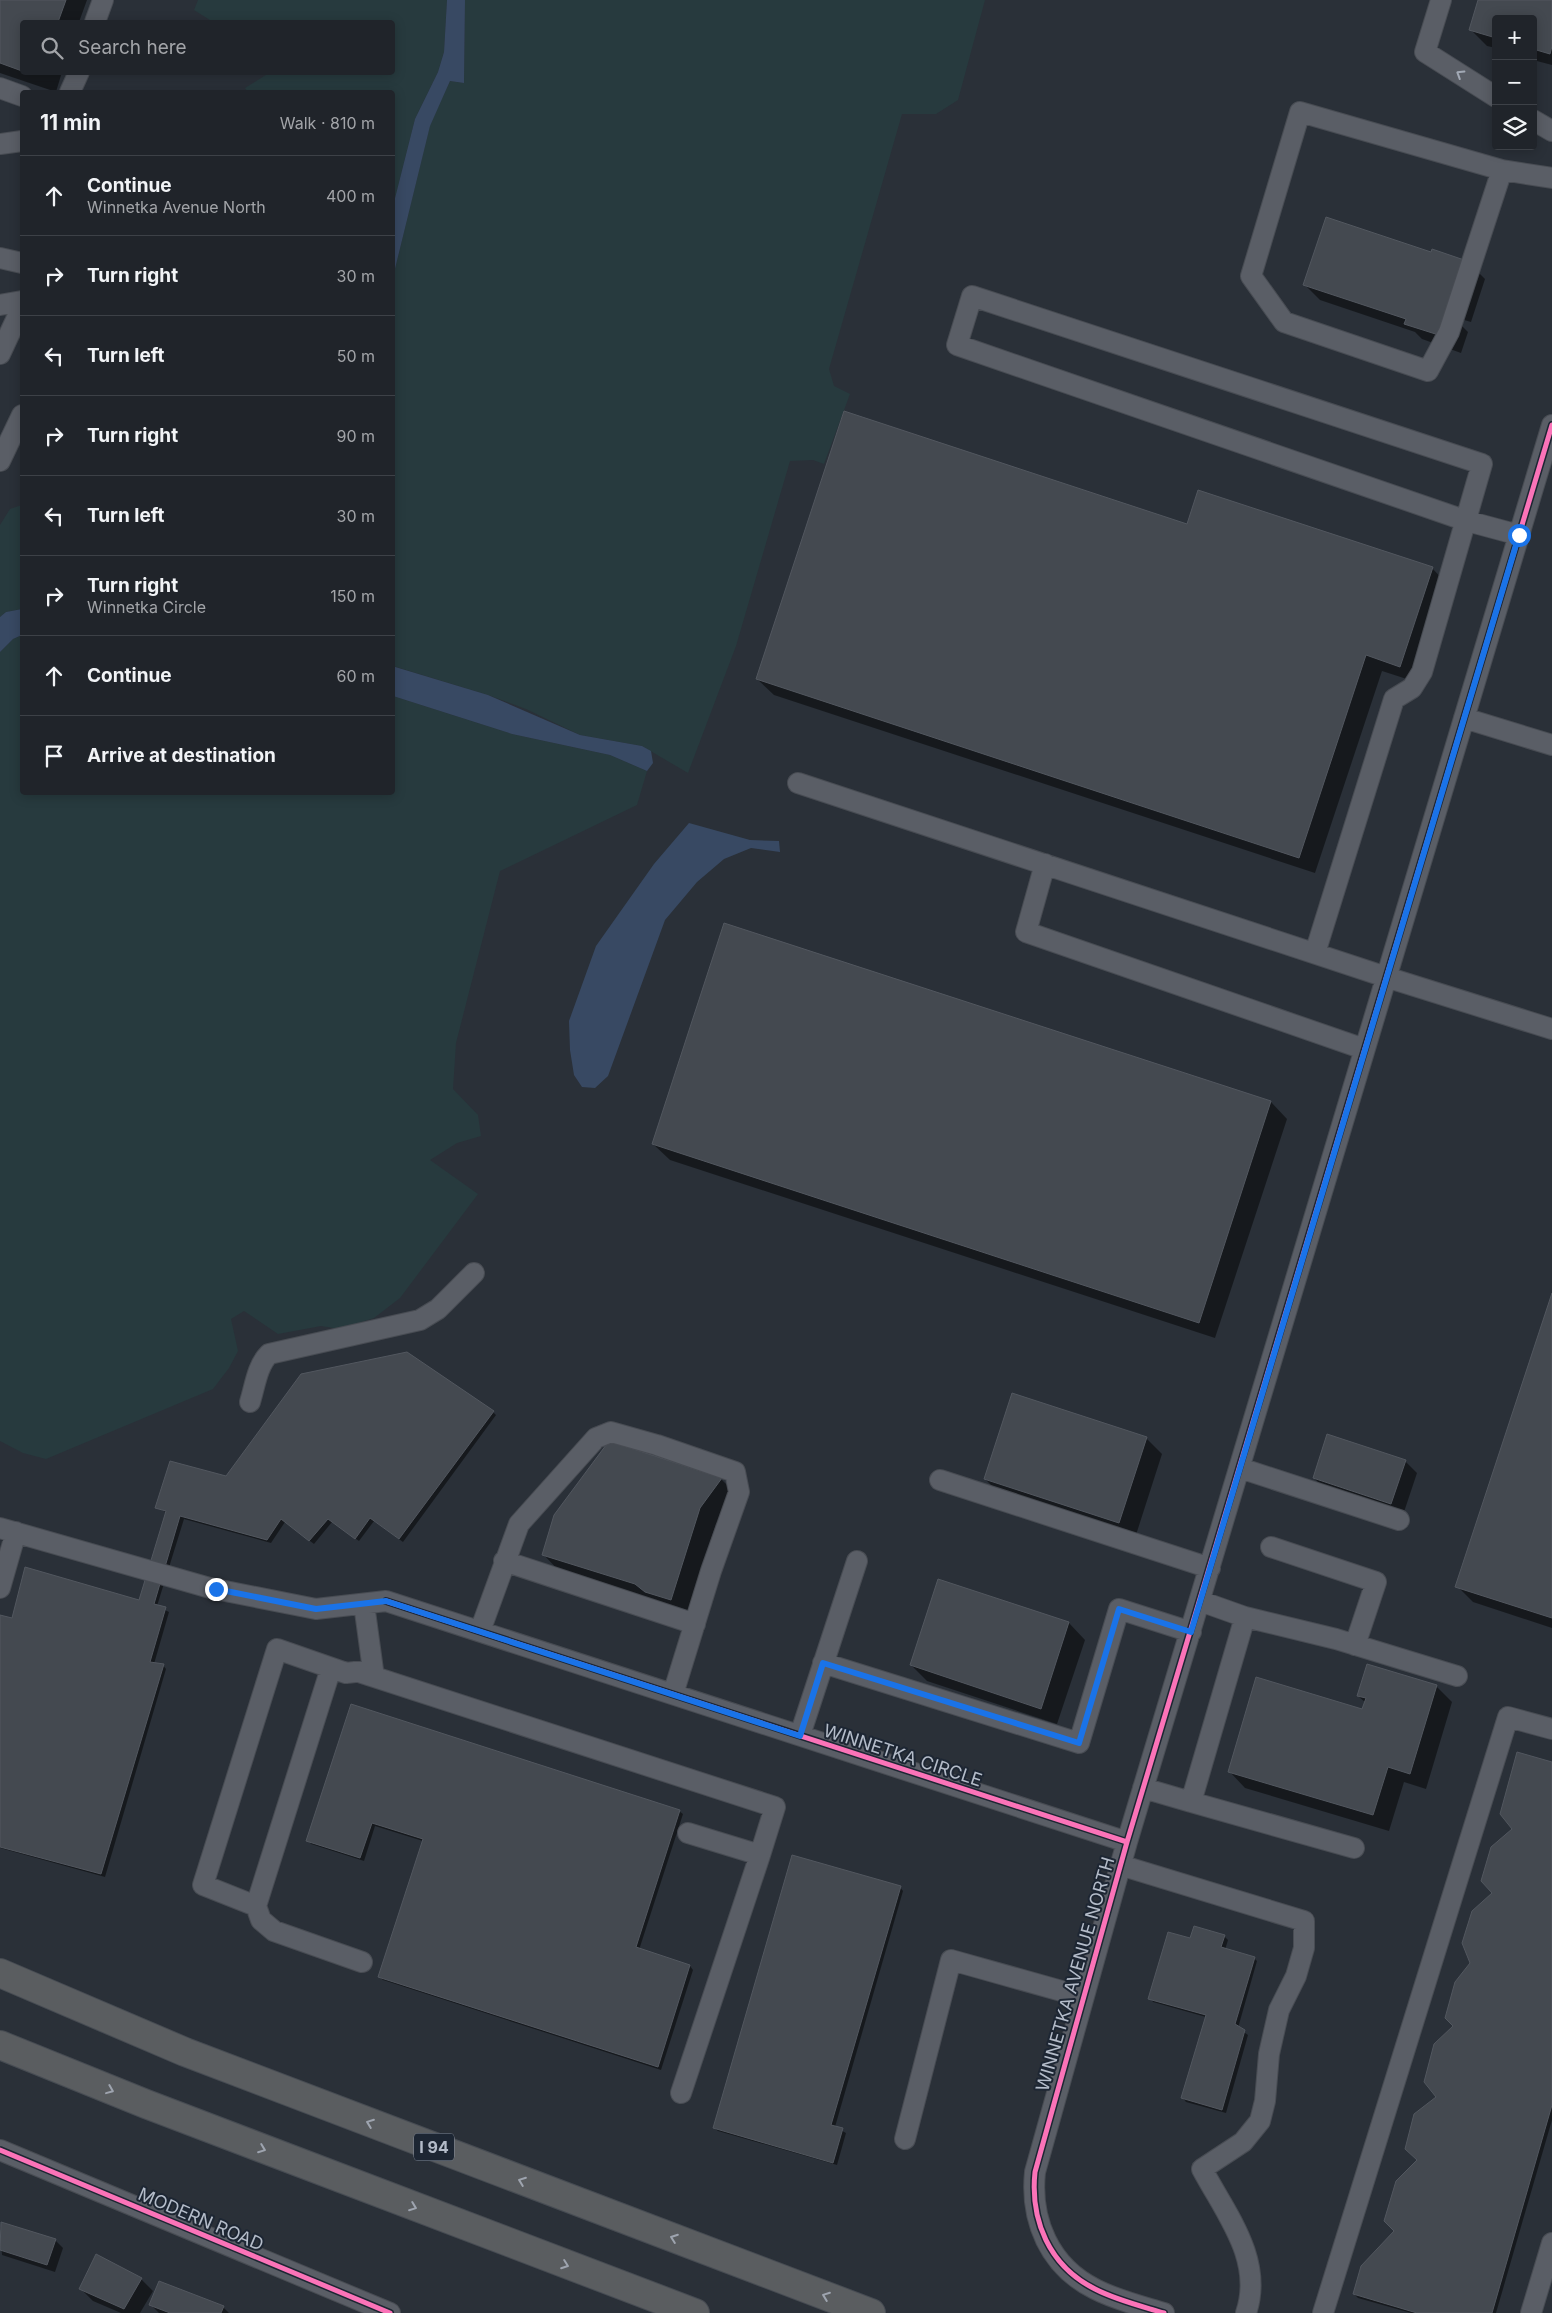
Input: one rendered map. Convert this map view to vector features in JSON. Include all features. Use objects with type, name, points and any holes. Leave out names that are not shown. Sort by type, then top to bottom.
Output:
[{"type":"highway","name":"I 94","points":[[0,1972],[186,2052],[871,2313]]},
{"type":"highway","points":[[0,2046],[694,2313]]},
{"type":"street","points":[[96,20],[102,0]]},
{"type":"street","points":[[1441,0],[1425,52],[1492,94]]},
{"type":"street","points":[[71,90],[78,75]]},
{"type":"street","points":[[0,88],[20,95]]},
{"type":"street","points":[[1502,170],[1449,332],[1428,371],[1284,322],[1251,276],[1300,112],[1502,170],[1552,178]]},
{"type":"street","points":[[1537,123],[1552,132]]},
{"type":"street","points":[[0,144],[20,141]]},
{"type":"street","points":[[0,258],[20,263]]},
{"type":"street","points":[[1316,954],[1394,700],[1412,688],[1422,672],[1467,521],[1482,464],[972,296],[957,345],[1467,521],[1519,535]]},
{"type":"street","points":[[0,305],[20,301]]},
{"type":"street","points":[[0,354],[20,312]]},
{"type":"street","points":[[0,461],[20,419]]},
{"type":"street","name":"WINNETKA AVENUE NORTH","points":[[1164,2313],[1094,2289],[1075,2276],[1059,2259],[1045,2239],[1037,2219],[1033,2196],[1035,2172],[1120,1865],[1552,425]]},
{"type":"street","points":[[1464,718],[1552,746]]},
{"type":"street","points":[[798,783],[1386,977],[1552,1029]]},
{"type":"street","points":[[1045,864],[1026,932],[1364,1050]]},
{"type":"street","points":[[250,1402],[259,1371],[269,1354],[420,1320],[438,1309],[474,1273]]},
{"type":"street","points":[[480,1632],[504,1561],[519,1524],[596,1438],[611,1432],[657,1445],[735,1472],[739,1492],[673,1694]]},
{"type":"street","points":[[1240,1468],[1399,1520]]},
{"type":"street","points":[[940,1480],[1210,1568]]},
{"type":"street","points":[[0,1588],[8,1530],[225,1591],[316,1609],[364,1604],[372,1670],[346,1673],[278,1649],[202,1885],[256,1906]]},
{"type":"street","points":[[1271,1548],[1376,1582],[1355,1645]]},
{"type":"street","points":[[504,1561],[695,1624]]},
{"type":"street","points":[[800,1736],[857,1561]]},
{"type":"street","name":"WINNETKA CIRCLE","points":[[364,1604],[386,1601],[1127,1842]]},
{"type":"street","points":[[1200,1601],[1245,1617],[1355,1645],[1457,1676]]},
{"type":"street","points":[[823,1663],[1079,1743],[1119,1609],[1191,1632]]},
{"type":"street","points":[[1191,1802],[1245,1617]]},
{"type":"street","points":[[331,1668],[256,1906],[261,1920],[274,1931],[362,1962]]},
{"type":"street","points":[[359,1672],[775,1807],[681,2093]]},
{"type":"street","points":[[1323,2313],[1508,1717],[1552,1729]]},
{"type":"street","points":[[1143,1788],[1354,1848]]},
{"type":"street","points":[[688,1833],[760,1855]]},
{"type":"street","points":[[1120,1865],[1304,1921],[1304,1948],[1296,1976],[1277,2019],[1269,2054],[1265,2101],[1260,2120],[1243,2142],[1202,2169],[1243,2242],[1252,2279],[1251,2298],[1246,2313]]},
{"type":"street","points":[[904,2139],[951,1960],[1083,1996]]},
{"type":"street","name":"MODERN ROAD","points":[[0,2150],[390,2313]]},
{"type":"street","points":[[1531,2313],[1552,2243]]},
{"type":"green space","points":[[198,0],[447,0],[444,52],[438,72],[415,119],[395,198],[395,90],[246,90],[245,88],[266,75],[395,75],[395,20],[210,20],[194,10]]},
{"type":"green space","points":[[465,0],[985,0],[958,100],[936,114],[902,114],[829,369],[834,386],[850,394],[824,464],[813,460],[790,461],[736,646],[688,773],[642,746],[580,735],[526,709],[488,695],[395,667],[395,269],[430,125],[450,81],[464,83]]},
{"type":"green space","points":[[20,506],[20,609],[6,612],[0,617],[0,525],[10,509]]},
{"type":"green space","points":[[20,636],[20,795],[395,795],[395,697],[512,734],[610,755],[647,771],[637,805],[500,871],[456,1043],[453,1089],[478,1115],[481,1136],[457,1143],[430,1160],[478,1194],[400,1298],[374,1318],[340,1329],[321,1326],[278,1334],[244,1311],[231,1319],[238,1351],[229,1368],[213,1389],[46,1459],[23,1453],[0,1441],[0,652],[13,639]]},
{"type":"water","points":[[447,0],[465,0],[464,83],[450,81],[430,126],[395,269],[395,198],[415,119],[438,72],[444,52]]},
{"type":"water","points":[[20,609],[20,636],[13,639],[0,652],[0,617],[6,612]]},
{"type":"water","points":[[395,667],[488,695],[580,735],[642,746],[651,751],[653,763],[647,771],[610,755],[512,734],[395,697]]},
{"type":"water","points":[[689,823],[750,840],[779,841],[780,852],[751,848],[724,859],[697,882],[665,920],[608,1076],[595,1088],[582,1087],[574,1075],[570,1050],[569,1021],[596,946],[654,864]]},
{"type":"building","points":[[0,0],[66,0],[59,20],[20,20],[20,70],[0,63]]},
{"type":"building","points":[[1478,0],[1552,0],[1552,46],[1550,54],[1537,50],[1537,15],[1492,15],[1492,37],[1469,30]]},
{"type":"building","points":[[1326,217],[1431,252],[1432,249],[1470,262],[1445,337],[1404,324],[1406,319],[1303,285]]},
{"type":"building","points":[[844,411],[1187,524],[1198,490],[1433,567],[1400,667],[1366,655],[1299,858],[756,679]]},
{"type":"building","points":[[724,923],[1271,1101],[1199,1323],[652,1144]]},
{"type":"building","points":[[1552,1293],[1552,1618],[1455,1587]]},
{"type":"building","points":[[407,1352],[494,1411],[399,1539],[370,1518],[355,1539],[328,1519],[309,1541],[281,1519],[267,1540],[180,1516],[154,1604],[166,1607],[150,1662],[164,1664],[101,1874],[0,1847],[0,1615],[12,1618],[25,1567],[139,1600],[166,1511],[155,1508],[170,1461],[226,1476],[301,1374]]},
{"type":"building","points":[[1012,1393],[1147,1437],[1119,1523],[984,1479]]},
{"type":"building","points":[[1327,1434],[1406,1460],[1391,1504],[1313,1478]]},
{"type":"building","points":[[609,1441],[722,1478],[700,1508],[671,1600],[645,1592],[635,1584],[542,1555],[554,1515]]},
{"type":"building","points":[[938,1579],[1069,1622],[1041,1709],[910,1665]]},
{"type":"building","points":[[1367,1664],[1437,1685],[1410,1774],[1388,1767],[1373,1815],[1228,1772],[1256,1677],[1362,1709],[1366,1698],[1357,1696]]},
{"type":"building","points":[[351,1704],[680,1810],[636,1947],[690,1965],[658,2067],[378,1977],[423,1839],[372,1823],[360,1858],[306,1841]]},
{"type":"building","points":[[1517,1752],[1552,1762],[1552,2105],[1492,2313],[1417,2313],[1353,2294],[1361,2266],[1394,2231],[1384,2221],[1396,2181],[1417,2160],[1405,2149],[1414,2114],[1436,2097],[1424,2082],[1434,2044],[1453,2026],[1445,2018],[1455,1982],[1470,1963],[1462,1943],[1472,1911],[1492,1893],[1481,1881],[1491,1847],[1512,1829],[1500,1814]]},
{"type":"building","points":[[792,1855],[901,1886],[831,2125],[843,2128],[833,2163],[713,2128]]},
{"type":"building","points":[[1194,1926],[1225,1935],[1221,1947],[1255,1957],[1235,2024],[1245,2030],[1222,2110],[1181,2098],[1206,2015],[1148,1999],[1168,1932],[1190,1938]]},
{"type":"building","points":[[1,2222],[56,2239],[47,2265],[0,2250]]},
{"type":"building","points":[[96,2254],[142,2278],[124,2309],[79,2289]]},
{"type":"building","points":[[159,2281],[224,2306],[221,2313],[170,2313],[149,2305]]},
{"type":"cycle path","points":[[1164,2313],[1095,2289],[1079,2279],[1054,2255],[1046,2240],[1036,2207],[1034,2190],[1035,2172],[1127,1842],[1552,425]]},
{"type":"cycle path","points":[[386,1601],[1127,1842]]},
{"type":"cycle path","points":[[0,2150],[390,2313]]},
{"type":"route","points":[[216,1589],[316,1609],[386,1601],[800,1736],[823,1663],[1079,1743],[1119,1609],[1191,1632],[1519,535]]}]
